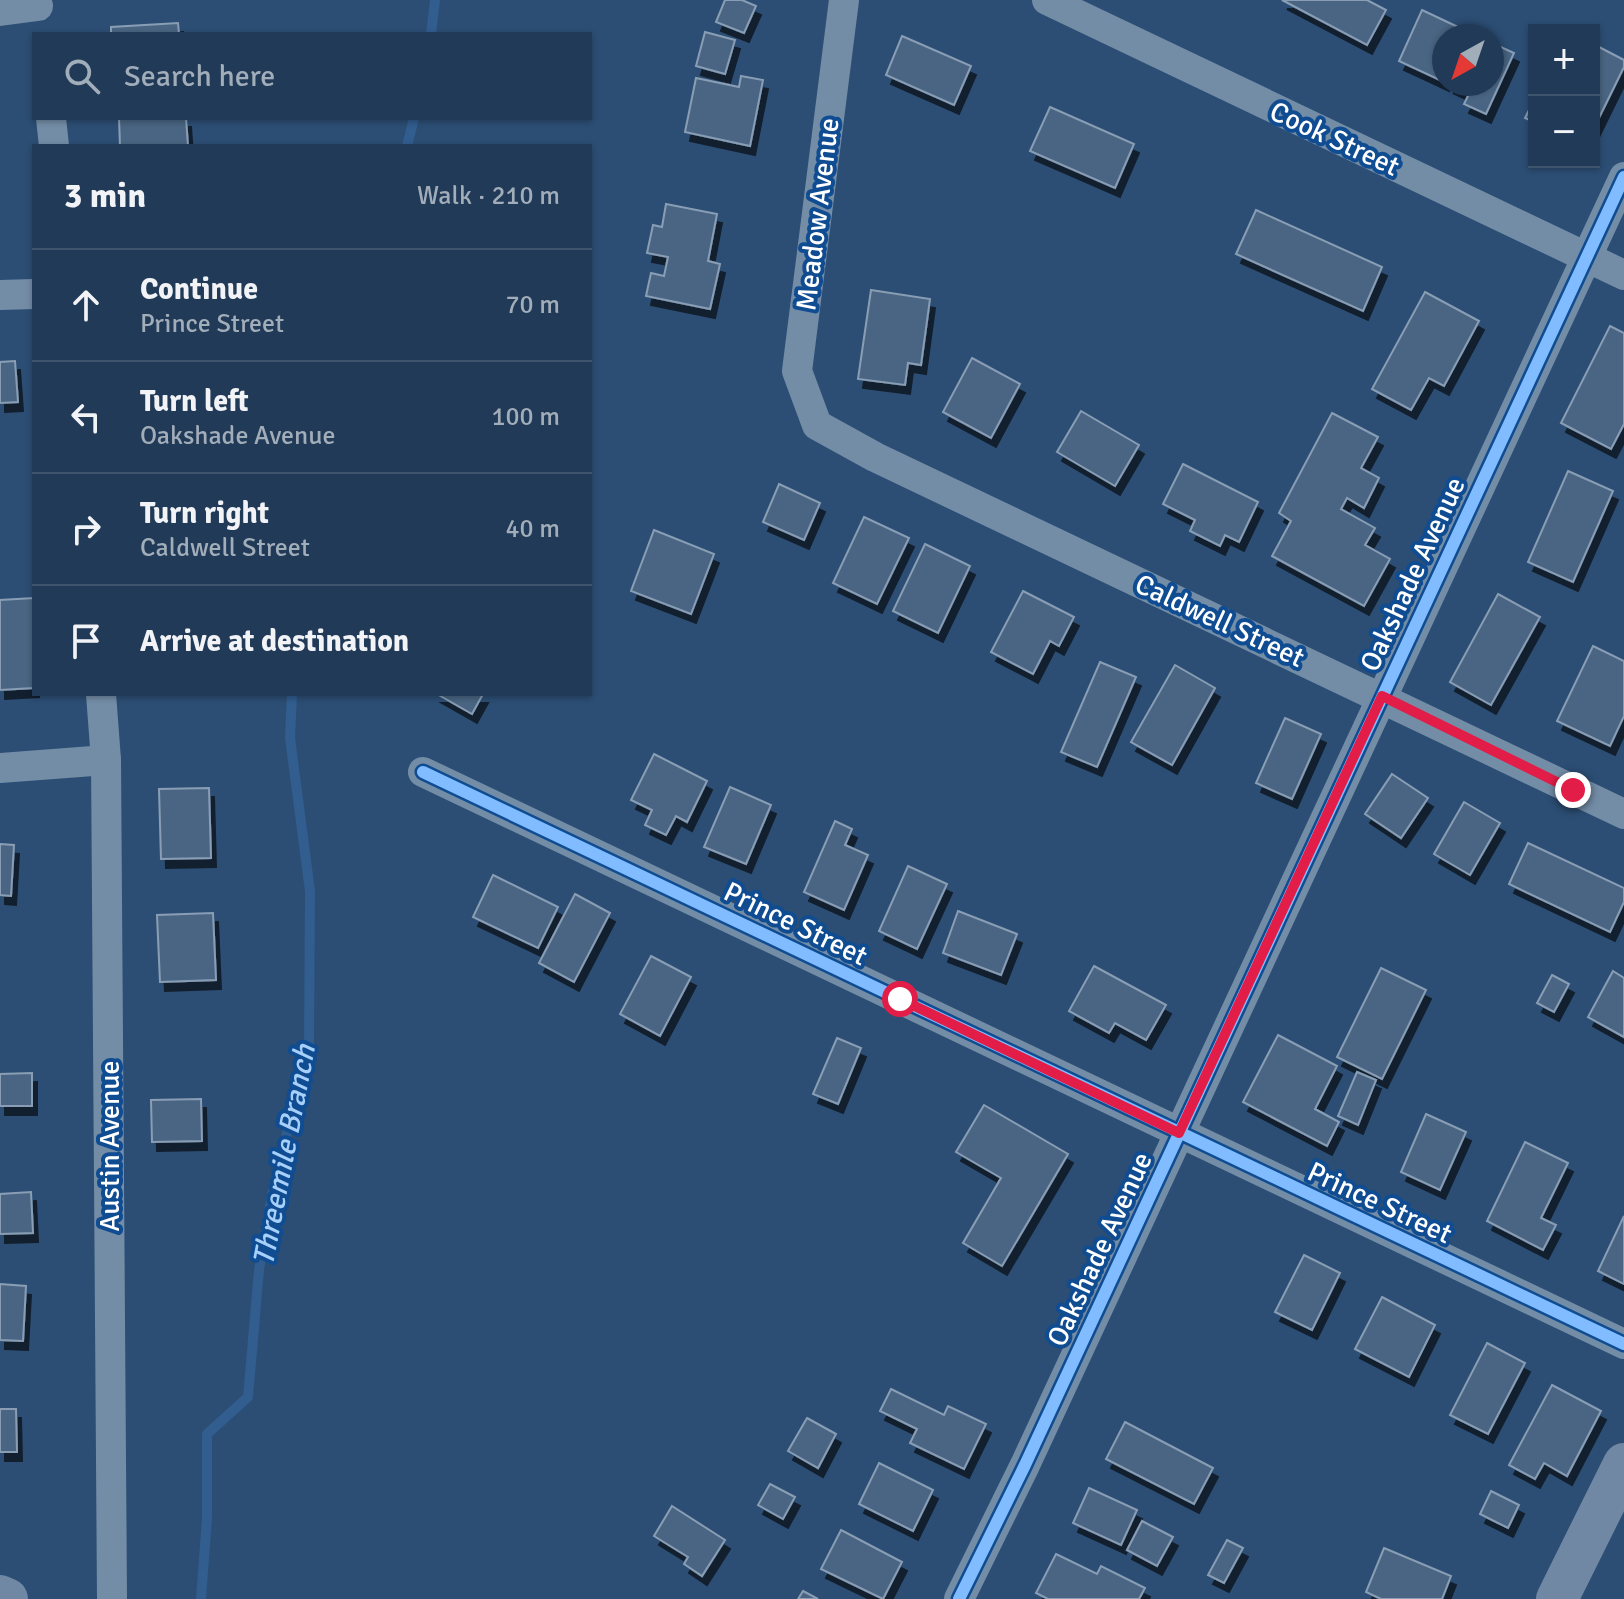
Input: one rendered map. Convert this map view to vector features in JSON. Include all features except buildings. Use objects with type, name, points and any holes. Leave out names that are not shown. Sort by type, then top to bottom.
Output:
[{"type":"street","name":"Meadow Avenue","points":[[817,425],[797,371],[844,0]]},
{"type":"street","name":"Cook Street","points":[[1047,0],[1624,275]]},
{"type":"street","points":[[0,11],[39,13]]},
{"type":"street","points":[[51,120],[54,144]]},
{"type":"street","name":"Oakshade Avenue","points":[[959,1599],[1025,1465],[1624,177]]},
{"type":"street","points":[[0,295],[32,294]]},
{"type":"street","name":"Caldwell Street","points":[[817,425],[875,457],[1624,814]]},
{"type":"street","name":"Austin Avenue","points":[[101,696],[106,760],[112,1599]]},
{"type":"street","points":[[0,768],[106,760]]},
{"type":"street","name":"Prince Street","points":[[423,772],[1624,1344]]},
{"type":"street","points":[[1557,1599],[1624,1464]]},
{"type":"street","points":[[0,1596],[7,1599]]},
{"type":"waterway","name":"Threemile Branch","points":[[431,32],[435,0]]},
{"type":"waterway","name":"Threemile Branch","points":[[408,144],[414,120]]},
{"type":"waterway","name":"Threemile Branch","points":[[201,1599],[207,1518],[207,1434],[248,1397],[259,1270],[272,1195],[309,1042],[310,891],[290,738],[292,696]]},
{"type":"cycle path","points":[[959,1599],[1025,1465],[1624,177]]},
{"type":"cycle path","points":[[423,772],[1624,1344]]},
{"type":"route","points":[[900,999],[1179,1133],[1382,696],[1573,790]]}]
